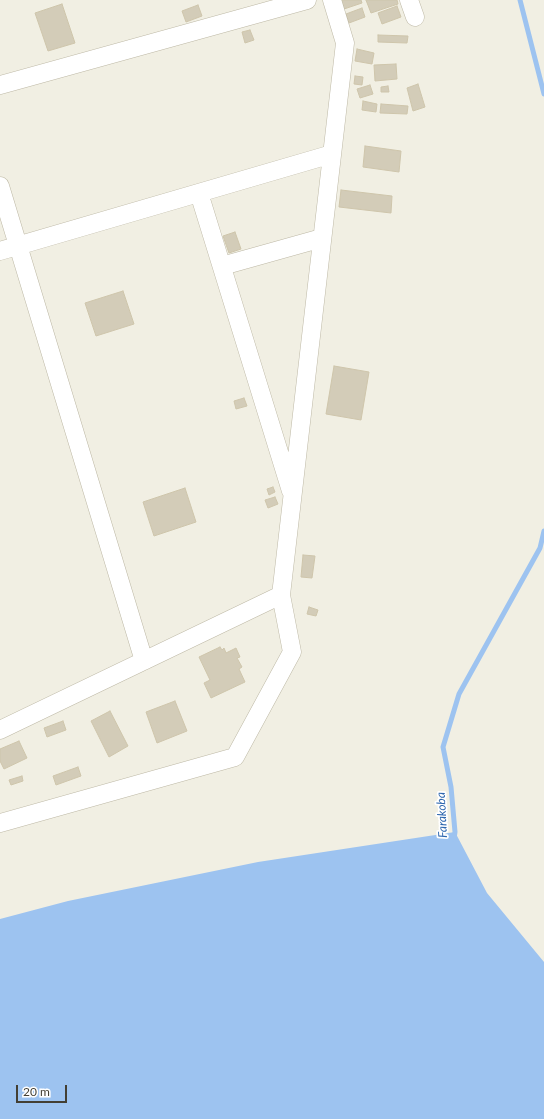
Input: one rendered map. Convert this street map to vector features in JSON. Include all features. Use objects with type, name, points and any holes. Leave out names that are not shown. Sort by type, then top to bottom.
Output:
[{"type":"street","points":[[0,85],[307,0]]},
{"type":"street","points":[[0,823],[235,757],[292,652],[282,595],[345,42],[332,0]]},
{"type":"street","points":[[410,0],[415,17]]},
{"type":"street","points":[[0,251],[332,154]]},
{"type":"street","points":[[0,186],[144,661]]},
{"type":"street","points":[[199,193],[293,497]]},
{"type":"street","points":[[222,266],[322,238]]},
{"type":"street","points":[[0,730],[282,595]]},
{"type":"water","points":[[455,832],[487,893],[544,962],[544,1119],[0,1119],[0,919],[68,901],[258,862]]},
{"type":"building","points":[[341,0],[361,0],[362,3],[344,9]]},
{"type":"building","points":[[366,0],[397,0],[398,4],[371,13]]},
{"type":"building","points":[[62,4],[75,43],[48,51],[35,13]]},
{"type":"building","points":[[198,5],[202,16],[186,22],[182,11]]},
{"type":"building","points":[[397,6],[401,17],[382,24],[378,13]]},
{"type":"building","points":[[362,8],[365,17],[349,23],[346,14]]},
{"type":"building","points":[[250,30],[254,40],[245,43],[242,32]]},
{"type":"building","points":[[378,35],[408,36],[407,43],[378,42]]},
{"type":"building","points":[[357,49],[374,53],[372,64],[355,61]]},
{"type":"building","points":[[396,64],[397,79],[375,81],[374,65]]},
{"type":"building","points":[[355,76],[363,77],[362,85],[354,84]]},
{"type":"building","points":[[418,84],[425,107],[413,111],[407,88]]},
{"type":"building","points":[[370,85],[373,94],[360,98],[357,89]]},
{"type":"building","points":[[388,86],[389,92],[381,92],[381,87]]},
{"type":"building","points":[[363,101],[377,104],[376,112],[362,110]]},
{"type":"building","points":[[381,104],[408,106],[407,114],[380,113]]},
{"type":"building","points":[[365,146],[401,151],[399,172],[363,167]]},
{"type":"building","points":[[341,190],[392,196],[391,213],[339,207]]},
{"type":"building","points":[[235,232],[241,249],[229,253],[223,236]]},
{"type":"building","points":[[123,291],[134,324],[96,336],[85,303]]},
{"type":"building","points":[[334,366],[369,372],[361,420],[326,414]]},
{"type":"building","points":[[244,398],[247,406],[236,409],[234,401]]},
{"type":"building","points":[[273,487],[275,492],[269,495],[267,489]]},
{"type":"building","points":[[185,488],[196,522],[154,536],[143,502]]},
{"type":"building","points":[[275,497],[278,504],[268,508],[265,500]]},
{"type":"building","points":[[303,555],[315,556],[312,578],[301,577]]},
{"type":"building","points":[[309,607],[318,610],[316,616],[307,614]]},
{"type":"building","points":[[220,647],[222,650],[224,648],[226,653],[236,648],[240,657],[237,658],[242,667],[239,669],[245,682],[211,698],[204,683],[210,680],[199,657]]},
{"type":"building","points":[[175,701],[187,731],[157,743],[146,712]]},
{"type":"building","points":[[110,711],[128,746],[109,757],[91,721]]},
{"type":"building","points":[[63,721],[66,730],[47,737],[44,728]]},
{"type":"building","points":[[19,741],[27,758],[4,769],[0,761],[0,749]]},
{"type":"building","points":[[78,767],[81,776],[56,785],[53,776]]},
{"type":"building","points":[[22,776],[23,781],[11,785],[9,780]]},
{"type":"waterway","name":"Farakoba","points":[[520,0],[544,94]]},
{"type":"waterway","name":"Farakoba","points":[[454,839],[455,832],[451,787],[443,747],[459,694],[540,548],[544,531]]}]
